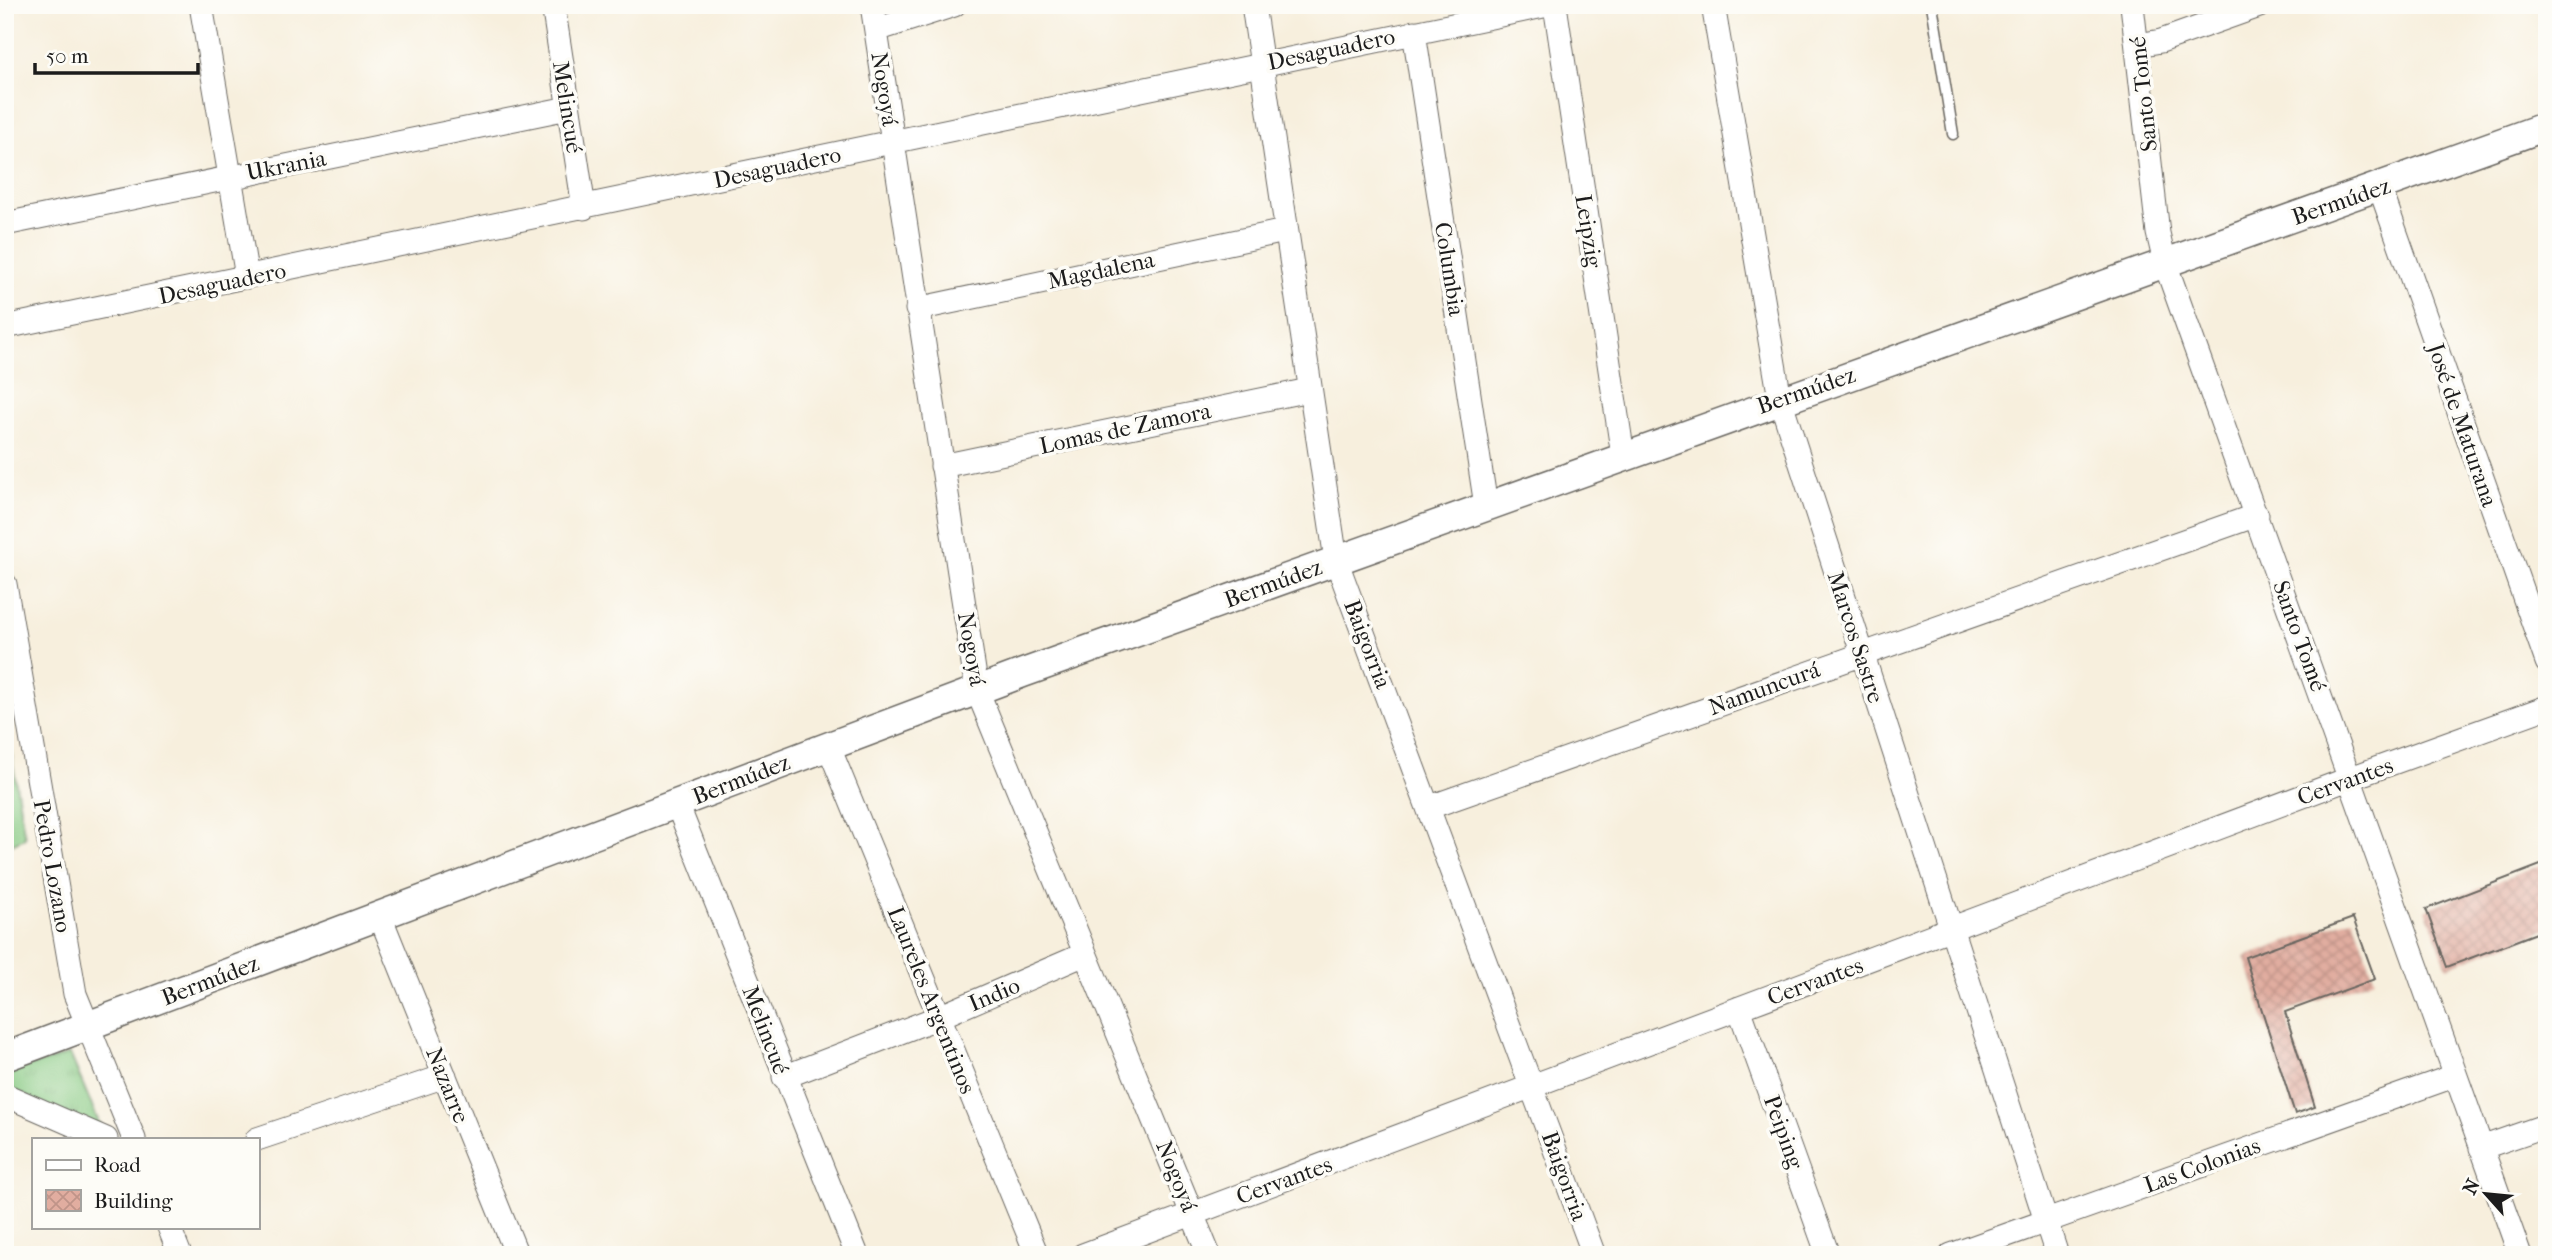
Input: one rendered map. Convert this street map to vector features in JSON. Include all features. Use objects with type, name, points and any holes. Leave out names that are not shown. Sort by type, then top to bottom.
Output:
[{"type":"street","points":[[201,5],[247,277]]},
{"type":"street","name":"Melincué","points":[[553,5],[583,208]]},
{"type":"street","name":"Nogoyá","points":[[872,5],[977,690],[1209,1255]]},
{"type":"street","points":[[876,30],[954,5]]},
{"type":"street","name":"Baigorria","points":[[1253,5],[1284,231],[1336,560],[1430,807],[1594,1255]]},
{"type":"street","name":"Desaguadero","points":[[5,327],[1548,5]]},
{"type":"street","name":"Leipzig","points":[[1555,5],[1623,456]]},
{"type":"street","name":"Marcos Sastre","points":[[1713,5],[1780,399],[1861,653],[1954,929],[2057,1255]]},
{"type":"street","name":"Santo Tomé","points":[[2132,5],[2158,233],[2165,263],[2520,1255]]},
{"type":"street","points":[[2138,45],[2161,41],[2262,5]]},
{"type":"street","name":"Columbia","points":[[1414,32],[1486,506]]},
{"type":"street","name":"Ukrania","points":[[5,224],[568,108]]},
{"type":"street","name":"Bermúdez","points":[[5,1058],[977,690],[1780,399],[2547,127]]},
{"type":"street","name":"José de Maturana","points":[[2380,188],[2547,662]]},
{"type":"street","name":"Magdalena","points":[[917,309],[1284,231]]},
{"type":"street","name":"Lomas de Zamora","points":[[942,466],[1309,390]]},
{"type":"street","name":"Namuncurá","points":[[1430,807],[2257,515]]},
{"type":"street","name":"Pedro Lozano","points":[[5,584],[75,994],[134,1138]]},
{"type":"street","name":"Cervantes","points":[[1083,1255],[2351,778],[2547,707]]},
{"type":"street","name":"Laureles Argentinos","points":[[828,746],[1037,1255]]},
{"type":"street","name":"Melincué","points":[[677,804],[857,1255]]},
{"type":"street","name":"Nazarre","points":[[380,916],[517,1255]]},
{"type":"street","name":"Indio","points":[[784,1077],[939,1017],[1085,954]]},
{"type":"street","name":"Peiping","points":[[1739,1008],[1828,1255]]},
{"type":"street","points":[[259,1138],[445,1076]]},
{"type":"street","name":"Las Colonias","points":[[1951,1255],[2454,1076]]},
{"type":"street","points":[[5,1095],[104,1138]]},
{"type":"street","points":[[2481,1148],[2547,1125]]},
{"type":"street","points":[[169,1228],[180,1255]]},
{"type":"lane","points":[[1932,5],[1953,134]]},
{"type":"green space","points":[[5,717],[25,838],[5,847]]},
{"type":"green space","points":[[70,1054],[106,1138],[5,1085],[5,1073]]},
{"type":"building","points":[[2543,864],[2547,876],[2547,929],[2447,967],[2426,909]]},
{"type":"building","points":[[2353,918],[2375,979],[2285,1012],[2315,1107],[2295,1114],[2245,957]]}]
